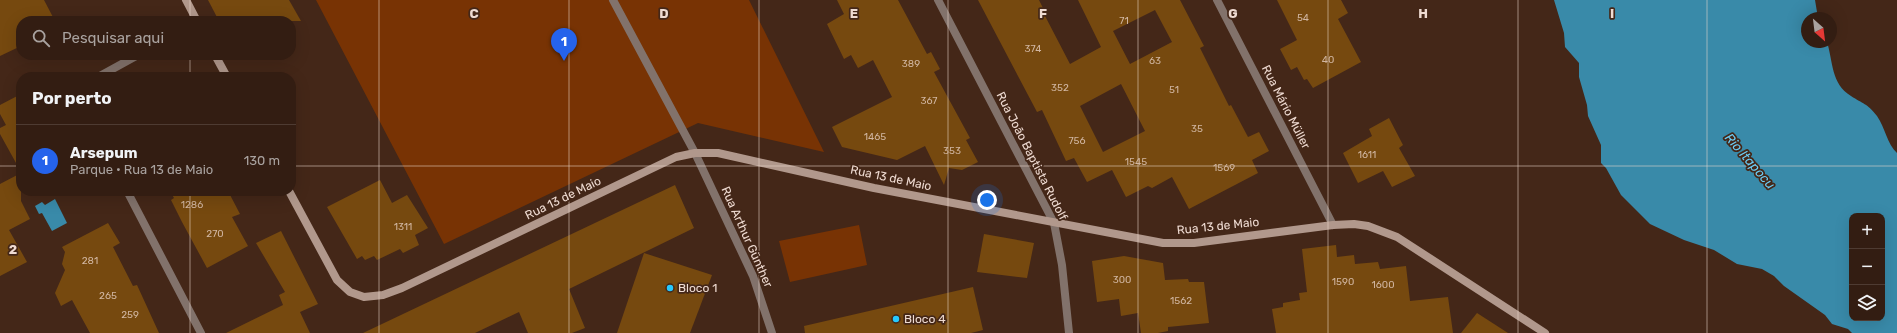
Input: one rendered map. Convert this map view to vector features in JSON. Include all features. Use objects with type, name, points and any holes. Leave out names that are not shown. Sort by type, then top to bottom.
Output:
[{"type":"main road","points":[[186,0],[194,16]]},
{"type":"main road","points":[[218,60],[224,72]]},
{"type":"main road","name":"Rua 13 de Maio","points":[[292,196],[337,280],[350,292],[364,296],[383,295],[402,288],[676,157],[695,153],[718,153],[874,188],[1138,239],[1178,244],[1333,225],[1354,224],[1368,226],[1397,237],[1545,333]]},
{"type":"street","name":"Rua Arthur Günther","points":[[613,0],[695,153],[753,276],[772,333]]},
{"type":"street","name":"Rua João Baptista Rudolf","points":[[938,0],[1054,223],[1062,265],[1069,333]]},
{"type":"street","name":"Rua Mário Müller","points":[[1217,0],[1333,225]]},
{"type":"street","points":[[107,72],[129,60]]},
{"type":"street","points":[[130,196],[201,333]]},
{"type":"shaded area","points":[[316,0],[749,0],[824,152],[698,123],[444,244]]},
{"type":"shaded area","points":[[859,225],[867,265],[790,282],[779,241]]},
{"type":"water","name":"Rio Itapocu","points":[[1554,0],[1815,0],[1817,12],[1801,12],[1801,48],[1828,48],[1836,79],[1844,91],[1868,106],[1874,112],[1880,120],[1891,145],[1897,153],[1897,333],[1852,333],[1848,329],[1832,324],[1825,315],[1784,286],[1774,276],[1762,269],[1737,264],[1714,250],[1684,240],[1650,224],[1621,195],[1606,168],[1601,163],[1601,145],[1588,116],[1587,105],[1579,77],[1579,63],[1565,47],[1564,33]]},
{"type":"water","points":[[55,199],[67,223],[52,231],[42,213],[39,214],[35,206],[42,202],[45,205]]},
{"type":"building","points":[[0,0],[44,0],[52,16],[16,16],[16,48],[0,56]]},
{"type":"building","points":[[208,0],[289,0],[301,21],[296,21],[296,16],[216,16]]},
{"type":"building","points":[[837,0],[898,0],[927,54],[931,52],[940,69],[934,72],[970,138],[966,140],[978,162],[962,170],[949,168],[944,185],[925,146],[897,160],[842,147],[832,127],[892,97],[873,60],[858,68],[851,55],[844,59],[827,24],[844,14]]},
{"type":"building","points":[[978,0],[1039,0],[1046,14],[1044,14],[1070,64],[1101,47],[1078,0],[1180,0],[1204,46],[1200,48],[1229,106],[1231,105],[1248,137],[1259,132],[1269,151],[1252,160],[1258,173],[1189,209],[1172,177],[1152,188],[1148,186],[1126,197],[1112,170],[1087,182],[1074,158],[1066,161],[1042,110],[1037,112]],"holes":[[[1155,10],[1172,42],[1130,64],[1113,31]],[[1121,84],[1145,131],[1103,152],[1080,106]]]},
{"type":"building","points":[[1277,0],[1341,0],[1348,13],[1338,19],[1361,62],[1313,88],[1307,79],[1304,80],[1297,67],[1291,70],[1280,49],[1297,40]]},
{"type":"building","points":[[16,97],[16,163],[0,134],[0,128],[6,125],[0,114],[0,105]]},
{"type":"building","points":[[1389,118],[1403,145],[1399,148],[1415,176],[1392,187],[1383,171],[1358,183],[1343,153],[1372,136],[1369,129]]},
{"type":"building","points":[[16,176],[16,196],[21,196],[21,201],[30,219],[9,230],[27,262],[0,276],[0,184]]},
{"type":"building","points":[[380,180],[392,203],[407,195],[428,228],[415,235],[419,245],[403,253],[400,249],[377,260],[374,256],[365,260],[362,256],[357,259],[327,207]]},
{"type":"building","points":[[675,185],[694,228],[569,289],[585,328],[572,333],[528,333],[519,312],[475,333],[363,333]]},
{"type":"building","points":[[173,196],[231,196],[240,214],[232,217],[248,246],[207,268],[171,200],[174,198]]},
{"type":"building","points":[[108,223],[120,243],[113,247],[133,286],[137,285],[159,333],[90,333],[72,300],[61,306],[55,293],[65,270],[62,264],[65,252],[62,247]]},
{"type":"building","points":[[281,231],[318,304],[300,312],[310,333],[226,333],[283,305],[279,295],[285,292],[256,243]]},
{"type":"building","points":[[984,234],[1034,243],[1027,278],[977,272]]},
{"type":"building","points":[[1336,245],[1337,257],[1354,255],[1355,264],[1378,262],[1380,269],[1406,266],[1410,301],[1448,297],[1453,333],[1276,333],[1272,309],[1283,307],[1283,303],[1300,300],[1299,293],[1307,292],[1302,249]]},
{"type":"building","name":"Bloco 1","points":[[644,253],[712,275],[690,333],[617,333]]},
{"type":"building","points":[[1124,256],[1163,263],[1165,280],[1188,279],[1189,282],[1204,282],[1209,323],[1168,327],[1168,331],[1158,333],[1141,333],[1138,313],[1121,316],[1119,299],[1097,302],[1092,261]]},
{"type":"building","points":[[973,287],[983,330],[971,333],[805,333],[804,326]]},
{"type":"building","points":[[1477,313],[1508,333],[1461,333]]},
{"type":"place","name":"Arsepum","points":[[564,61]]},
{"type":"place","name":"Bloco 1","points":[[670,288]]},
{"type":"place","name":"Bloco 4","points":[[896,319]]}]
